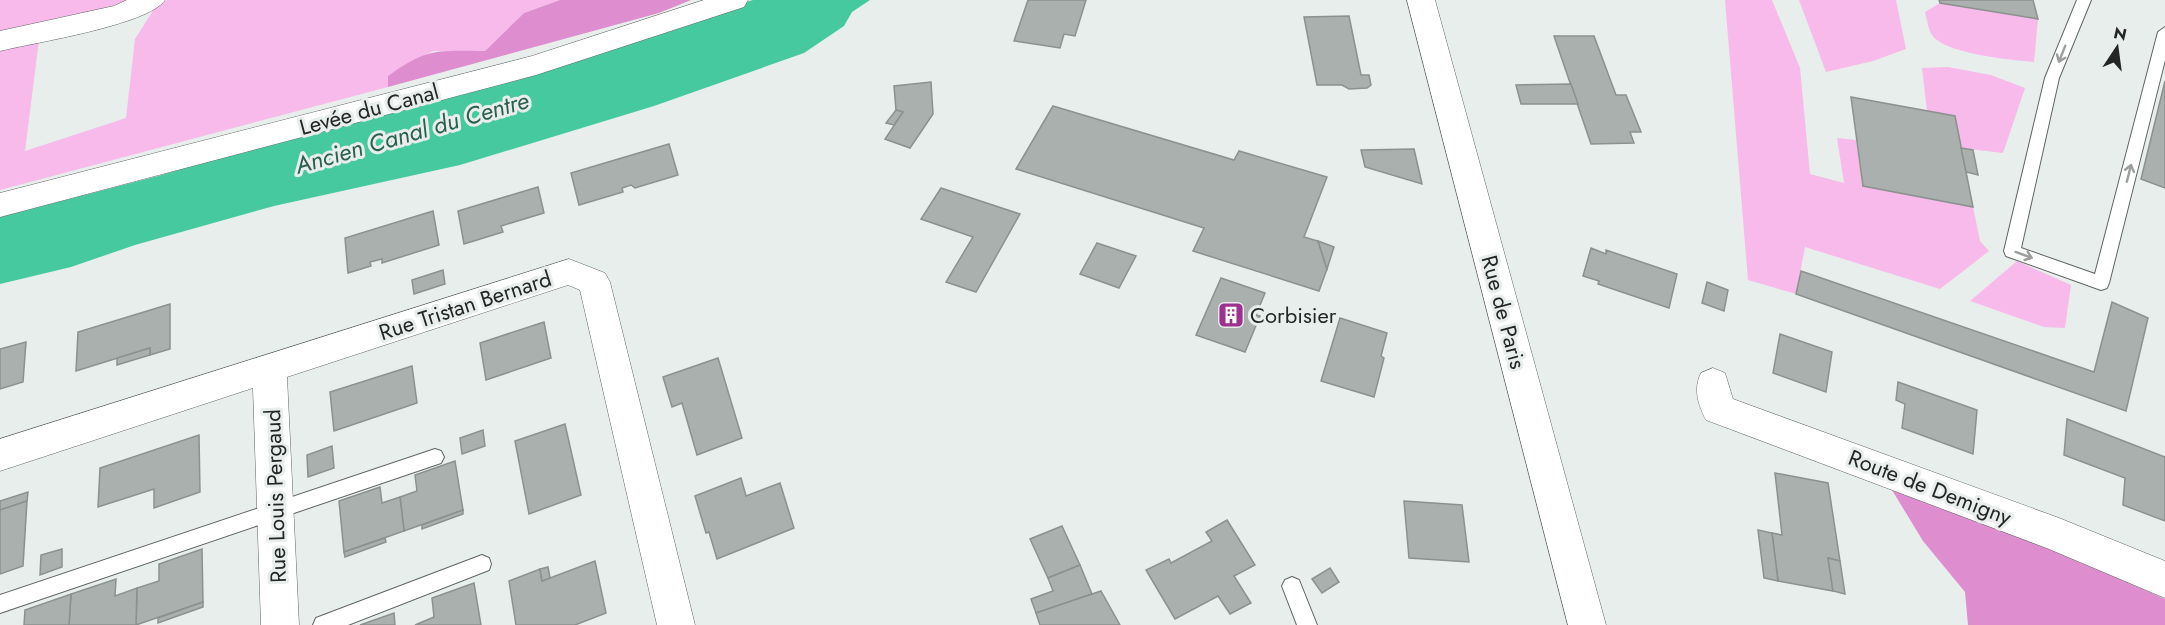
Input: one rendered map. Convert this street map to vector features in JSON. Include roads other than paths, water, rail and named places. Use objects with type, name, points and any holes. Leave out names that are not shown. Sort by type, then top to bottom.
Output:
[{"type":"street","points":[[0,41],[121,14],[151,0]]},
{"type":"street","name":"Levée du Canal","points":[[0,205],[536,65],[734,0]]},
{"type":"street","name":"Rue de Paris","points":[[1421,0],[1587,625]]},
{"type":"street","name":"Rue Tristan Bernard","points":[[0,455],[569,272],[594,282],[676,625]]},
{"type":"street","name":"Rue Louis Pergaud","points":[[269,368],[280,625]]},
{"type":"street","name":"Route de Demigny","points":[[1713,383],[1718,409],[2059,535],[2165,580]]},
{"type":"lane","points":[[2084,0],[2052,78],[2012,251],[2101,283],[2165,32]]},
{"type":"lane","points":[[0,604],[275,509],[435,457]]},
{"type":"lane","points":[[323,625],[482,564]]},
{"type":"lane","points":[[1292,586],[1307,625]]},
{"type":"water","name":"Ancien Canal du Centre","points":[[753,0],[870,0],[852,12],[844,26],[804,53],[654,106],[460,165],[274,206],[135,245],[71,267],[0,284],[0,217],[158,176]]},
{"type":"place","name":"Corbisier","points":[[1231,315]]}]
